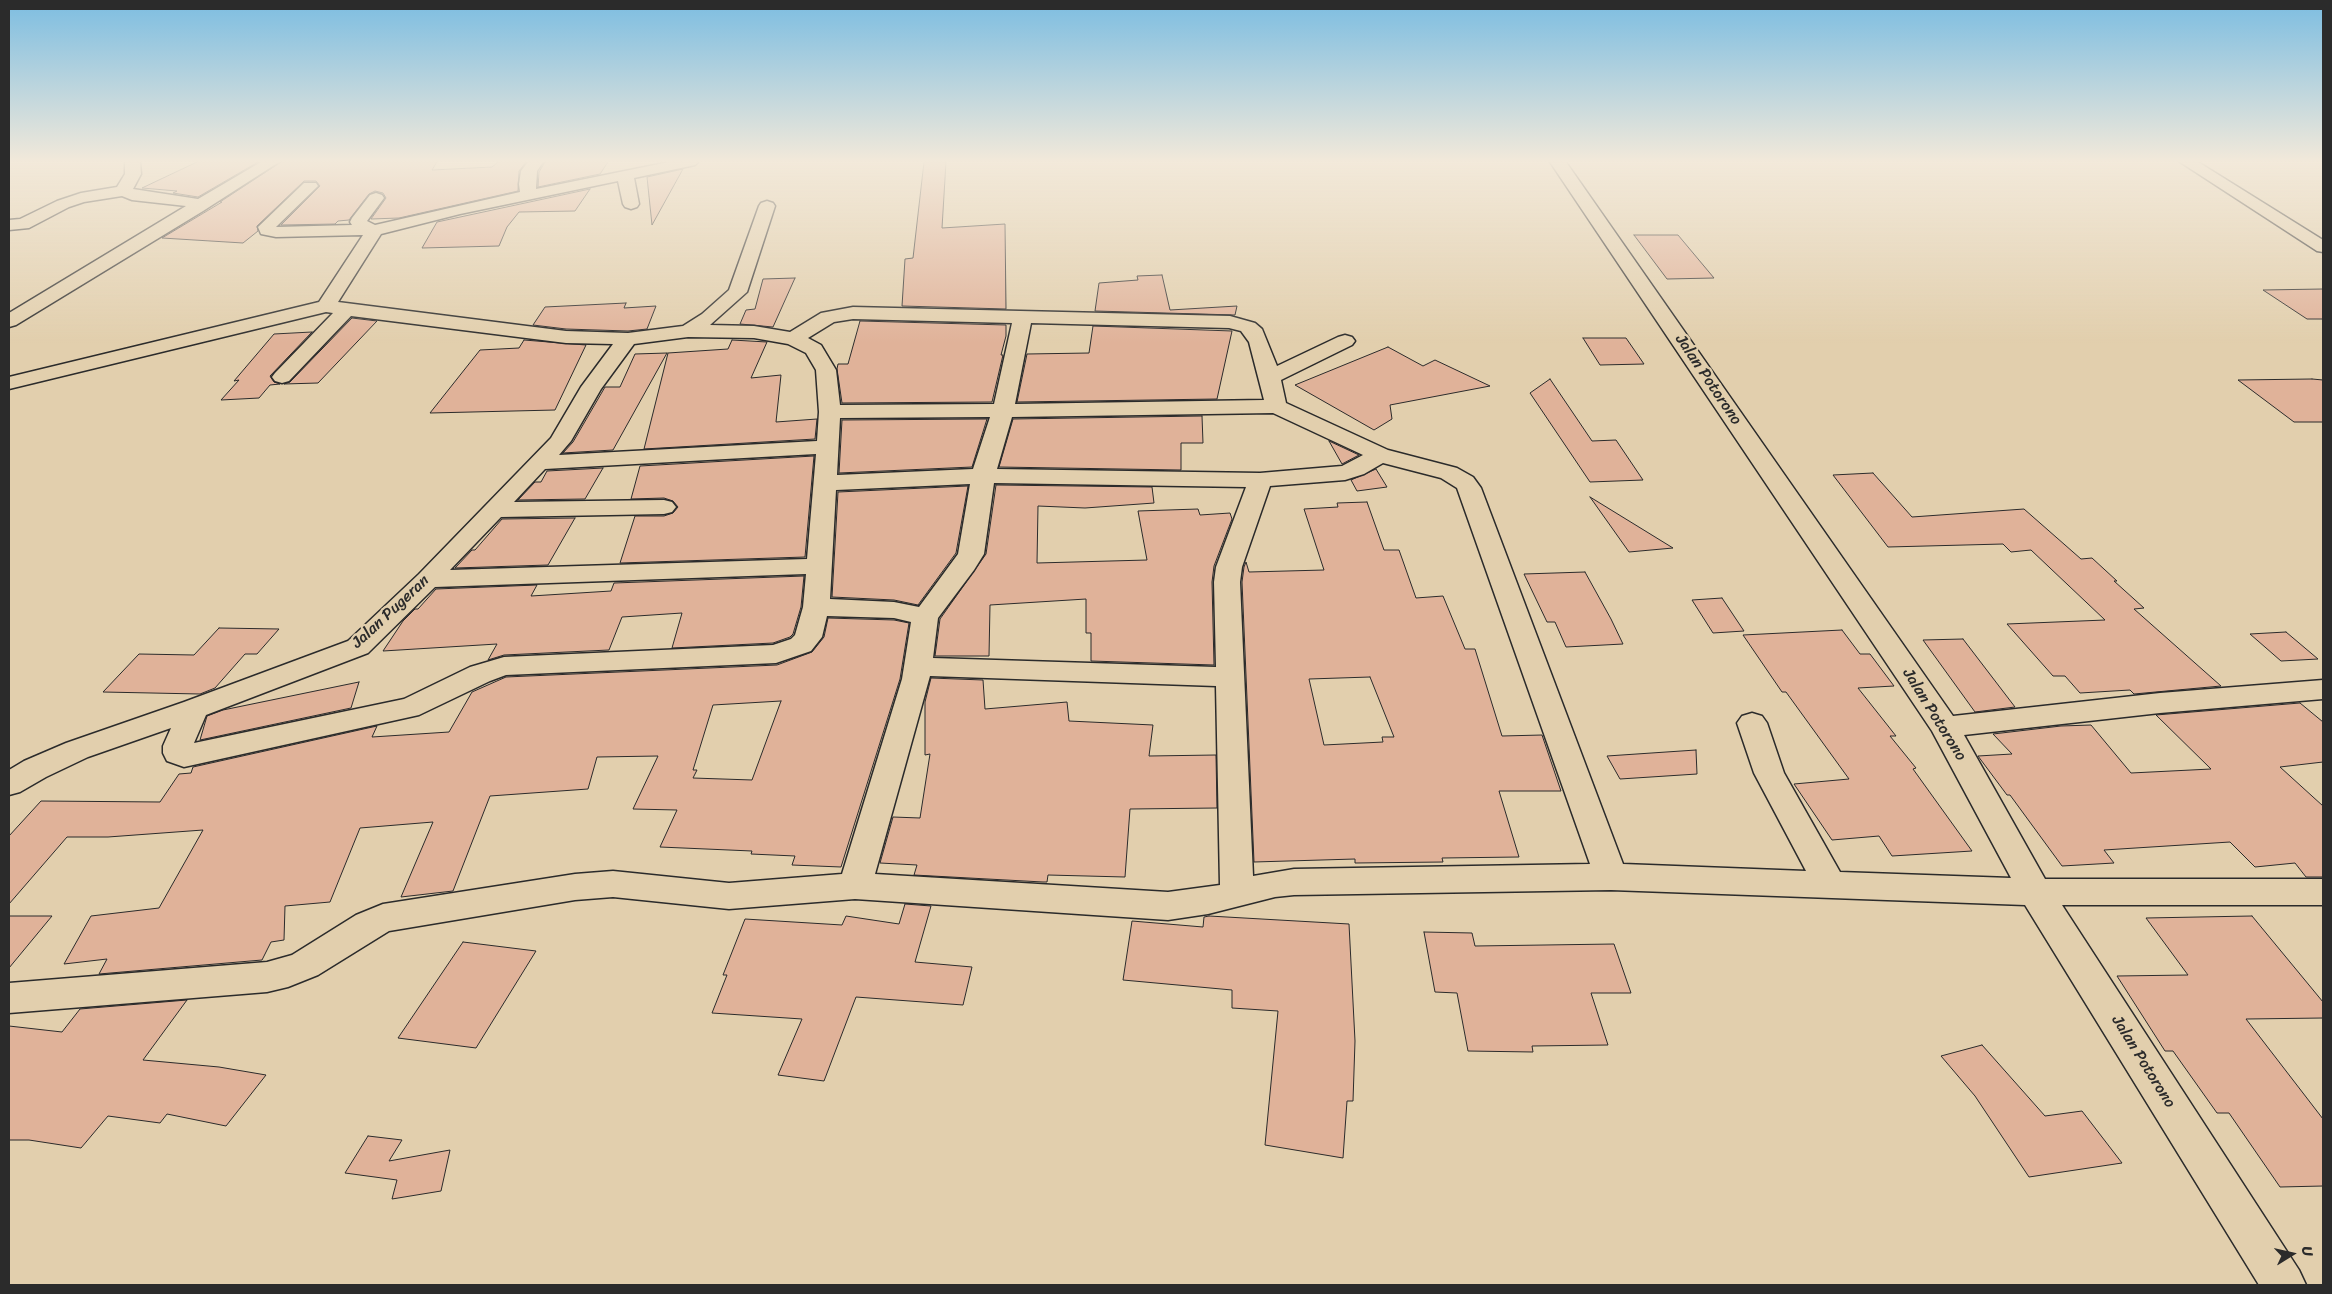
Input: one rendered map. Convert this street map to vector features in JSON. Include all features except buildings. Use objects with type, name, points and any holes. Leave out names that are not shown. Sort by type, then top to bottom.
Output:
[{"type":"street","points":[[9,225],[26,222]]},
{"type":"street","points":[[9,321],[173,222]]},
{"type":"street","points":[[271,222],[266,227],[267,230],[284,232],[375,230],[408,222]]},
{"type":"street","points":[[358,222],[365,228],[375,230]]},
{"type":"street","points":[[688,331],[709,318],[738,292],[761,222]]},
{"type":"street","name":"Jalan Potorono","points":[[1599,222],[1945,727],[2036,892],[2284,1285]]},
{"type":"street","points":[[2285,222],[2323,246]]},
{"type":"street","points":[[326,306],[375,230]]},
{"type":"street","points":[[9,383],[326,306],[566,337],[628,339],[688,331],[754,332],[793,339],[814,349],[822,362],[826,370],[830,412],[816,607],[808,637],[801,645],[776,654],[504,666],[480,674],[423,703],[408,708],[196,755],[184,756],[178,753],[178,746],[194,709]]},
{"type":"street","points":[[282,377],[347,310]]},
{"type":"street","points":[[793,339],[823,319],[853,313],[1230,322],[1248,327],[1255,334],[1270,376],[1276,406]]},
{"type":"street","points":[[855,886],[919,667],[925,617],[969,560],[983,476],[1003,411],[1023,316]]},
{"type":"street","name":"Jalan Pugeran","points":[[9,784],[35,769],[77,750],[194,709],[358,647],[428,579],[560,441],[591,388],[628,339]]},
{"type":"street","points":[[1270,376],[1345,342]]},
{"type":"street","points":[[830,412],[1276,406],[1380,455],[1449,472],[1465,482],[1469,488],[1611,877]]},
{"type":"street","points":[[539,463],[827,447]]},
{"type":"street","points":[[825,483],[983,476],[1260,480],[1344,473],[1380,455]]},
{"type":"street","points":[[1237,894],[1227,582],[1229,567],[1260,480]]},
{"type":"street","points":[[494,510],[664,507]]},
{"type":"street","points":[[428,579],[819,566]]},
{"type":"street","points":[[816,607],[894,610],[925,617]]},
{"type":"street","points":[[919,667],[1062,670],[1230,677]]},
{"type":"street","points":[[1945,727],[2160,703],[2323,689]]},
{"type":"street","points":[[1752,723],[1769,773],[1830,885]]},
{"type":"street","points":[[9,998],[267,976],[288,972],[305,965],[368,925],[383,918],[576,887],[613,884],[729,896],[855,886],[1168,906],[1208,901],[1275,884],[1294,882],[1611,877],[2036,892],[2323,892]]}]
